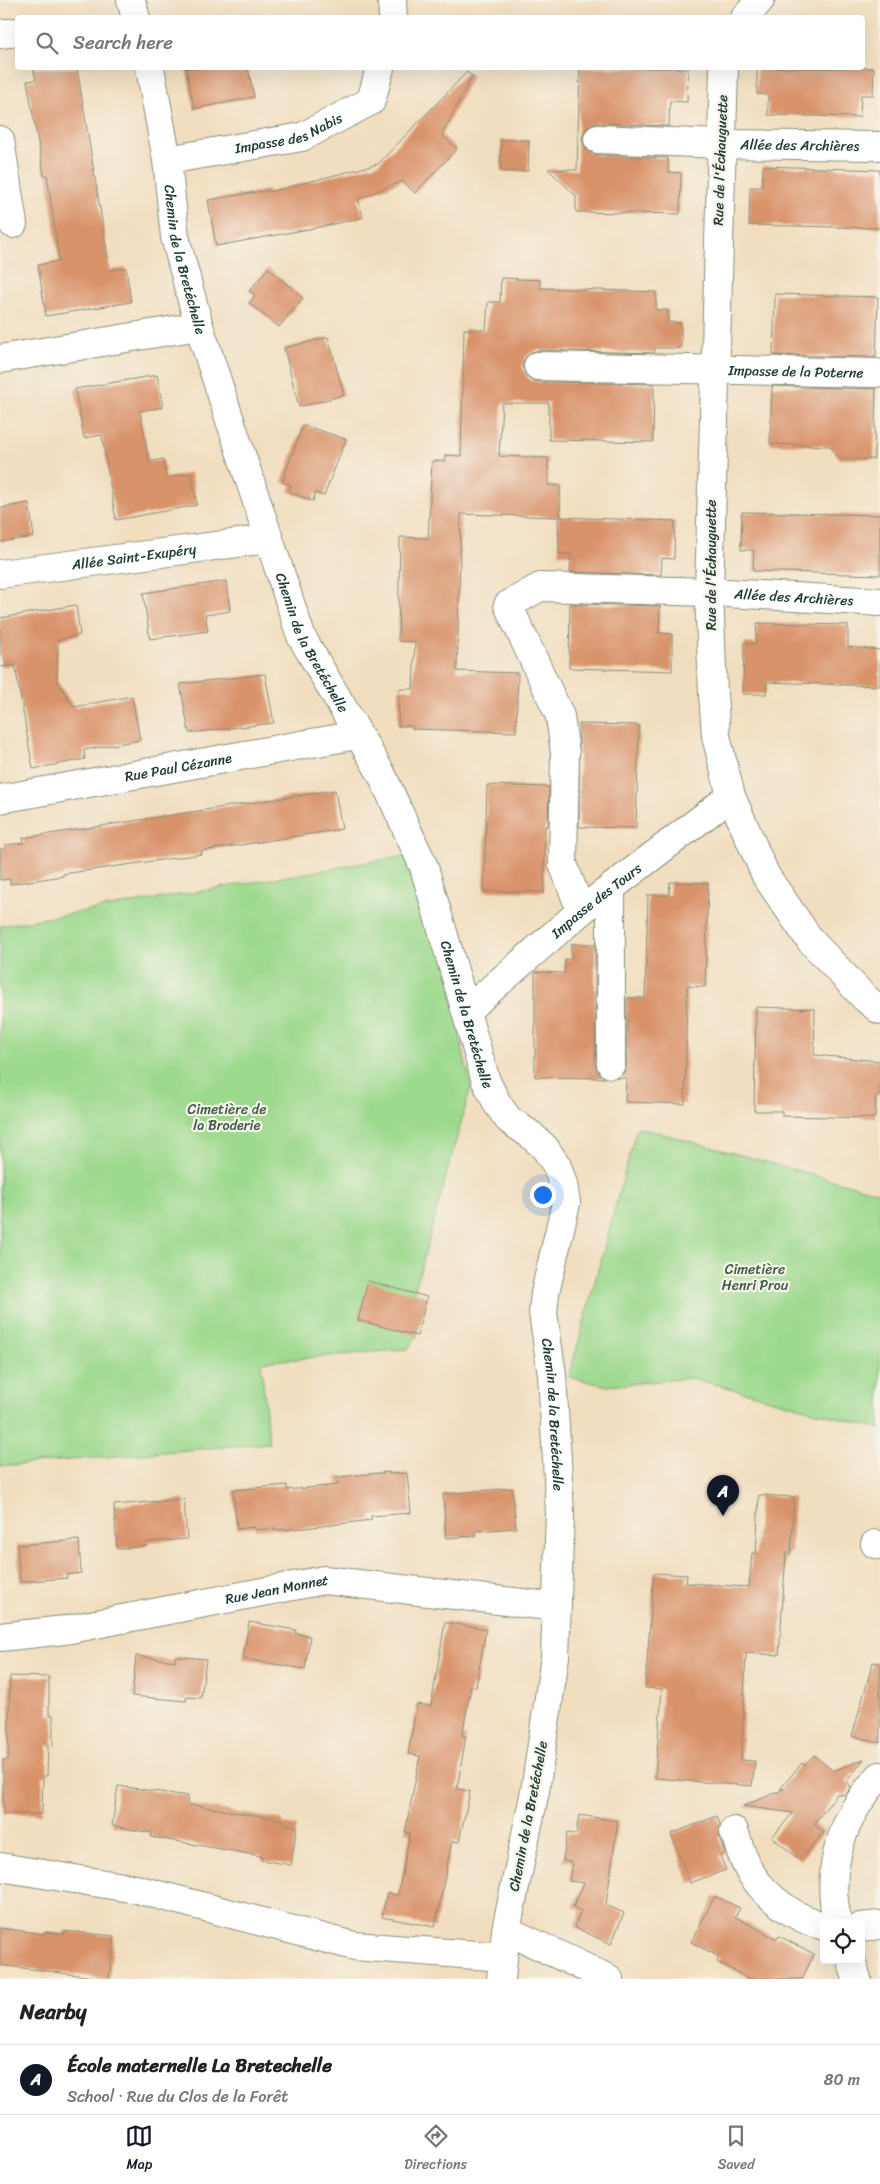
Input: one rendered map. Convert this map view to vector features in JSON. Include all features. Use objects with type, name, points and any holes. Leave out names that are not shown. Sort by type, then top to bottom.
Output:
[{"type":"street","points":[[131,0],[135,15]]},
{"type":"street","points":[[392,0],[393,15]]},
{"type":"street","points":[[0,34],[15,32]]},
{"type":"street","name":"Chemin de la Bretéchelle","points":[[150,70],[167,160],[176,237],[199,326],[301,636],[381,773],[424,867],[486,1081],[498,1105],[509,1120],[545,1148],[557,1166],[563,1184],[566,1203],[545,1293],[543,1313],[552,1374],[560,1513],[555,1657],[535,1791],[506,1930],[502,1968]]},
{"type":"street","name":"Impasse des Nabis","points":[[167,160],[302,137],[371,101],[379,70]]},
{"type":"street","name":"Rue de l'Échauguette","points":[[724,70],[720,144],[710,592],[716,736],[731,796],[766,876],[804,932],[864,998],[880,1010]]},
{"type":"street","name":"Allée des Archières","points":[[598,139],[720,144],[880,146]]},
{"type":"street","points":[[0,140],[13,224]]},
{"type":"street","points":[[0,359],[199,326]]},
{"type":"street","name":"Impasse de la Poterne","points":[[538,366],[876,373]]},
{"type":"street","name":"Allée Saint-Exupéry","points":[[0,574],[269,539]]},
{"type":"street","name":"Allée des Archières","points":[[581,911],[562,864],[565,753],[560,716],[508,605],[540,587],[710,592],[880,602]]},
{"type":"street","name":"Rue Paul Cézanne","points":[[0,799],[358,735]]},
{"type":"street","name":"Impasse des Tours","points":[[466,1011],[581,911],[731,796]]},
{"type":"street","points":[[611,888],[611,1064]]},
{"type":"street","name":"Rue Jean Monnet","points":[[0,1637],[65,1630],[324,1580],[557,1607]]},
{"type":"street","points":[[837,1919],[833,1904],[833,1871],[845,1826],[864,1793],[880,1776]]},
{"type":"street","points":[[734,1831],[749,1871],[768,1893],[790,1912],[820,1925]]},
{"type":"street","points":[[0,1867],[136,1889],[354,1946],[502,1968]]},
{"type":"street","points":[[865,1927],[880,1925]]},
{"type":"street","points":[[506,1930],[609,1979]]},
{"type":"street","points":[[852,1964],[857,1979]]},
{"type":"green space","name":"Cimetière de la Broderie","points":[[415,854],[443,936],[463,1052],[471,1086],[414,1293],[427,1297],[417,1336],[408,1349],[261,1362],[269,1443],[0,1466],[0,926]]},
{"type":"green space","name":"Cimetière Henri Prou","points":[[637,1127],[880,1193],[880,1429],[692,1378],[607,1386],[569,1377]]},
{"type":"building","points":[[865,68],[874,68],[873,95],[861,95],[860,117],[768,115],[768,95],[757,94],[757,70],[865,70]]},
{"type":"building","points":[[34,70],[77,70],[110,270],[126,268],[131,302],[46,316],[38,265],[59,261],[47,175],[44,175],[27,81],[36,80]]},
{"type":"building","points":[[186,70],[248,70],[254,97],[194,109]]},
{"type":"building","points":[[580,70],[688,70],[687,102],[670,101],[669,126],[598,123],[590,125],[585,130],[582,138],[584,147],[589,152],[597,155],[668,158],[668,172],[681,173],[680,214],[576,212],[576,196],[548,169],[577,170]]},
{"type":"building","points":[[467,72],[472,76],[442,135],[457,149],[415,193],[402,181],[358,199],[363,217],[216,246],[208,200],[268,190],[269,192],[378,164]]},
{"type":"building","points":[[501,140],[529,140],[528,171],[501,172]]},
{"type":"building","points":[[763,166],[880,170],[880,228],[749,225],[750,187],[762,187]]},
{"type":"building","points":[[268,268],[303,298],[279,327],[249,303],[255,295],[249,291]]},
{"type":"building","points":[[501,278],[540,280],[540,288],[656,292],[656,310],[668,310],[668,322],[681,323],[681,348],[655,348],[654,353],[538,350],[530,353],[522,365],[525,374],[530,380],[538,382],[654,384],[653,442],[549,440],[549,403],[502,403],[499,456],[548,458],[548,485],[560,486],[560,517],[675,521],[674,559],[662,558],[661,575],[570,572],[571,554],[559,554],[558,517],[461,514],[457,671],[518,673],[516,732],[412,729],[412,726],[398,726],[399,689],[413,689],[415,642],[398,641],[400,537],[428,538],[432,461],[445,461],[445,455],[461,456],[464,329],[486,330],[488,302],[500,302]]},
{"type":"building","points":[[775,294],[878,297],[876,357],[773,355]]},
{"type":"building","points":[[328,337],[344,395],[299,407],[284,348]]},
{"type":"building","points":[[157,375],[163,407],[140,411],[149,462],[163,459],[166,478],[191,473],[197,505],[116,520],[102,435],[84,438],[75,389]]},
{"type":"building","points":[[772,386],[876,389],[874,459],[840,459],[830,446],[770,444]]},
{"type":"building","points":[[303,425],[346,439],[324,496],[315,493],[313,501],[289,492],[291,485],[282,482]]},
{"type":"building","points":[[29,503],[34,537],[0,542],[0,508]]},
{"type":"building","points":[[742,512],[880,515],[880,575],[753,571],[754,550],[741,550]]},
{"type":"building","points":[[226,581],[230,611],[205,615],[208,631],[150,639],[143,593]]},
{"type":"building","points":[[570,604],[660,606],[659,633],[672,634],[672,671],[569,668]]},
{"type":"building","points":[[76,605],[80,635],[58,640],[57,681],[74,707],[132,696],[140,740],[84,750],[85,759],[33,769],[15,665],[0,667],[0,618]]},
{"type":"building","points":[[757,623],[848,625],[848,647],[880,650],[880,686],[767,682],[766,694],[743,694],[744,643],[756,644]]},
{"type":"building","points":[[265,674],[274,723],[189,733],[180,684]]},
{"type":"building","points":[[579,724],[639,725],[636,828],[579,827]]},
{"type":"building","points":[[487,785],[549,787],[548,826],[545,826],[544,892],[484,891]]},
{"type":"building","points":[[335,790],[342,829],[202,851],[202,854],[63,874],[63,876],[10,884],[10,879],[0,880],[0,849],[6,849],[5,845],[24,843],[23,838]]},
{"type":"building","points":[[670,882],[708,883],[705,987],[687,986],[685,1104],[625,1102],[626,1078],[616,1078],[624,1072],[627,1064],[627,998],[645,998],[648,895],[669,895]]},
{"type":"building","points":[[571,944],[595,944],[595,1064],[598,1072],[605,1078],[535,1077],[535,972],[564,973],[565,959],[571,959]]},
{"type":"building","points":[[756,1007],[815,1009],[814,1055],[880,1061],[880,1096],[876,1095],[875,1118],[782,1116],[782,1111],[754,1111]]},
{"type":"building","points":[[368,1281],[427,1297],[417,1336],[358,1320]]},
{"type":"building","points":[[390,1472],[389,1474],[407,1473],[411,1513],[371,1516],[371,1520],[305,1528],[255,1530],[255,1527],[237,1529],[233,1490],[287,1485],[287,1490],[338,1485],[337,1477]]},
{"type":"building","points":[[512,1488],[516,1528],[475,1531],[476,1536],[446,1538],[443,1494]]},
{"type":"building","points":[[759,1495],[794,1497],[791,1554],[786,1553],[779,1655],[746,1653],[741,1760],[755,1761],[752,1786],[655,1778],[662,1689],[645,1688],[654,1573],[687,1575],[686,1583],[749,1587],[752,1553],[756,1554]]},
{"type":"building","points":[[184,1499],[187,1539],[147,1542],[147,1546],[117,1549],[114,1505]]},
{"type":"building","points":[[79,1540],[81,1573],[66,1575],[67,1578],[20,1582],[17,1545]]},
{"type":"building","points":[[249,1622],[296,1630],[295,1633],[310,1636],[305,1669],[243,1659]]},
{"type":"building","points":[[445,1622],[486,1629],[476,1687],[471,1686],[462,1736],[466,1736],[457,1789],[470,1791],[459,1842],[452,1841],[435,1927],[382,1917],[387,1893],[398,1895],[410,1833],[405,1832],[420,1756],[408,1754],[417,1704],[431,1706]]},
{"type":"building","points":[[136,1656],[175,1661],[175,1656],[206,1659],[201,1698],[187,1697],[186,1701],[132,1696]]},
{"type":"building","points":[[873,1662],[880,1663],[880,1743],[852,1736]]},
{"type":"building","points":[[10,1676],[49,1677],[49,1715],[53,1715],[53,1746],[48,1745],[47,1776],[43,1776],[42,1814],[3,1814],[3,1760],[8,1760]]},
{"type":"building","points":[[814,1755],[833,1771],[864,1759],[846,1782],[851,1786],[846,1795],[837,1794],[814,1824],[824,1832],[800,1860],[772,1837],[793,1813],[743,1806],[785,1789],[780,1789],[802,1763],[804,1765]]},
{"type":"building","points":[[118,1786],[188,1796],[187,1804],[283,1820],[283,1824],[297,1826],[291,1865],[261,1860],[262,1856],[151,1837],[152,1833],[112,1826]]},
{"type":"building","points":[[579,1815],[618,1821],[606,1905],[624,1913],[611,1944],[574,1927],[581,1911],[573,1907],[584,1883],[569,1881],[572,1862],[563,1861],[567,1833],[576,1834]]},
{"type":"building","points":[[717,1816],[720,1825],[719,1836],[725,1854],[720,1856],[726,1870],[690,1883],[671,1834]]},
{"type":"building","points":[[715,1896],[740,1908],[735,1917],[777,1939],[779,1936],[814,1954],[802,1979],[750,1979],[717,1962],[719,1957],[691,1942]]},
{"type":"building","points":[[0,1928],[45,1934],[46,1932],[64,1934],[64,1931],[114,1936],[109,1979],[0,1965]]},
{"type":"place","name":"École maternelle La Bretechelle","points":[[723,1516]]}]
